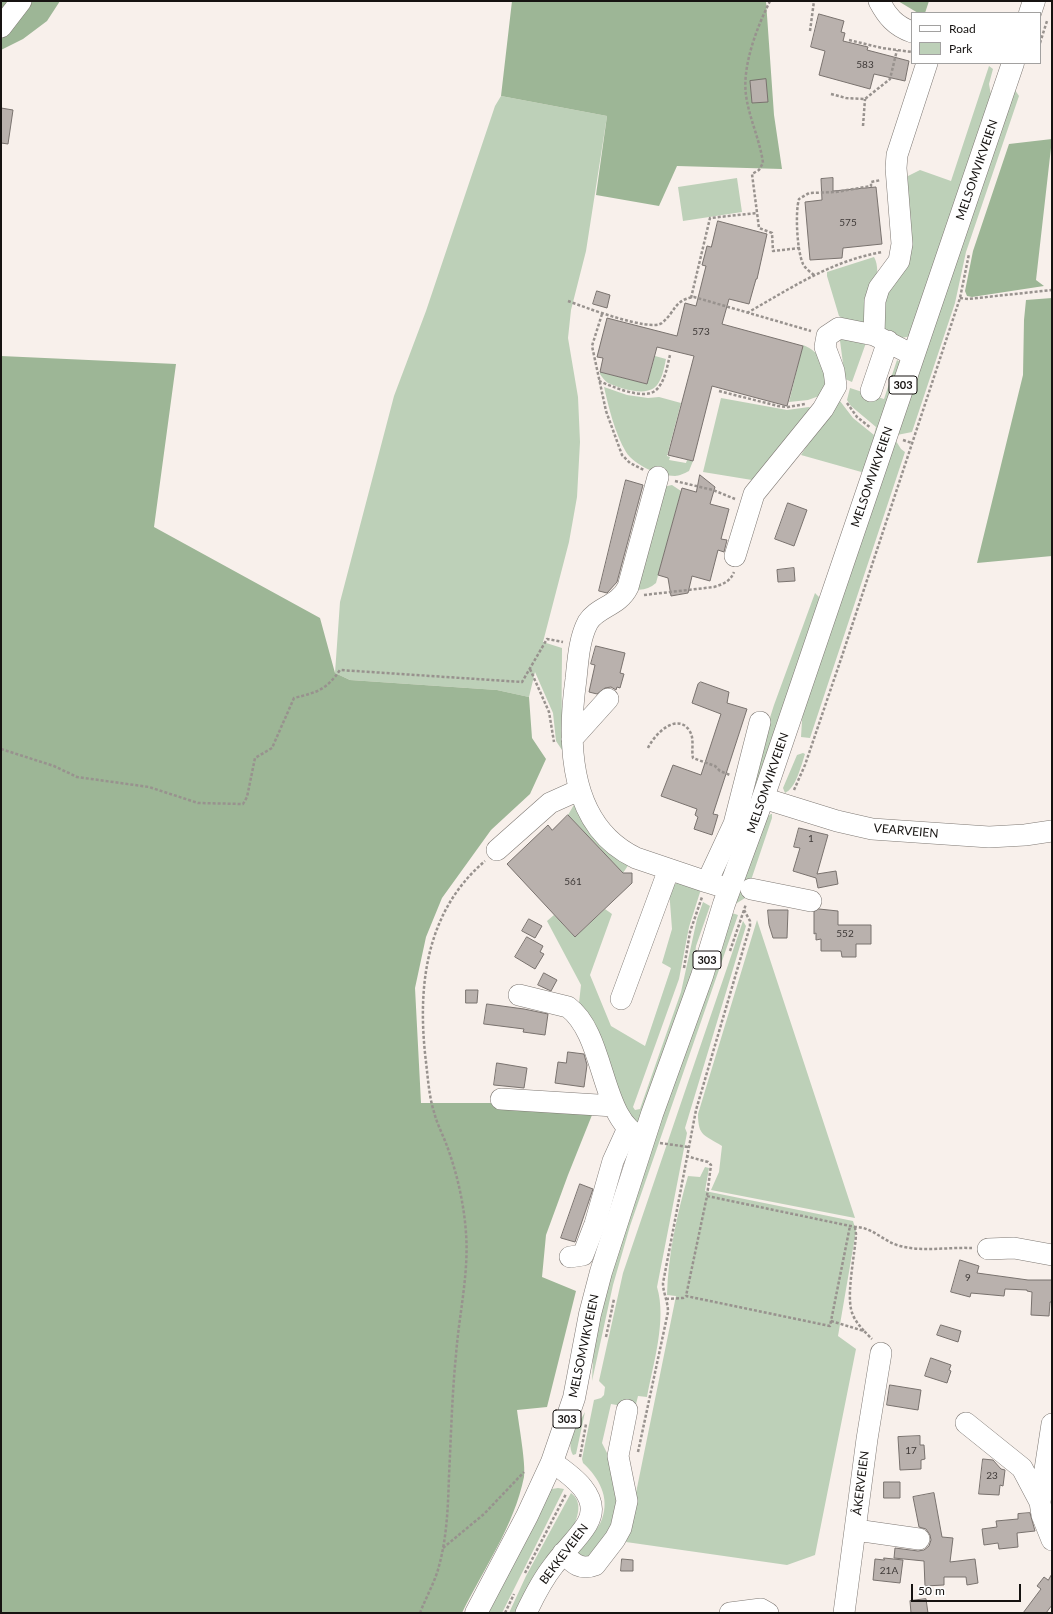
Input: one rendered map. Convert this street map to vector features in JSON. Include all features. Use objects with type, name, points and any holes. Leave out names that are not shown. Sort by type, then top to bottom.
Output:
[{"type":"main road","name":"MELSOMVIKVEIEN","points":[[476,1613],[552,1462],[574,1398],[590,1314],[601,1272],[652,1139],[730,890],[763,798],[1013,64]]},
{"type":"street","points":[[1,27],[21,1]]},
{"type":"street","points":[[879,1],[890,18],[897,25],[911,32]]},
{"type":"street","points":[[871,391],[881,338],[875,301],[879,288],[899,261],[902,244],[897,155],[927,64]]},
{"type":"street","points":[[735,556],[754,494],[831,394],[834,372],[825,343],[827,336],[838,328],[881,338],[914,355]]},
{"type":"street","points":[[658,477],[628,587],[623,596],[602,610],[589,622],[580,645],[574,691],[563,741],[575,768],[579,790],[588,813],[599,829],[612,842],[636,858],[730,890]]},
{"type":"street","points":[[563,741],[608,699]]},
{"type":"street","name":"MELSOMVIKVEIEN","points":[[707,882],[734,824],[760,722]]},
{"type":"street","points":[[497,850],[550,803],[579,790]]},
{"type":"street","name":"VEARVEIEN","points":[[763,798],[837,822],[872,829],[916,834],[989,837],[1025,835],[1052,831]]},
{"type":"street","points":[[620,999],[669,869]]},
{"type":"street","points":[[751,889],[811,901]]},
{"type":"street","points":[[519,994],[568,1007],[575,1012],[591,1040],[614,1106],[652,1139]]},
{"type":"street","points":[[501,1099],[614,1106]]},
{"type":"street","name":"MELSOMVIKVEIEN","points":[[570,1258],[583,1254],[595,1224],[613,1161],[652,1139]]},
{"type":"street","points":[[988,1249],[1014,1248],[1052,1255]]},
{"type":"street","name":"ÅKERVEIEN","points":[[844,1613],[856,1530],[866,1439],[881,1353]]},
{"type":"street","points":[[563,1553],[574,1564],[582,1568],[595,1565],[615,1539],[621,1528],[627,1501],[618,1456],[627,1410]]},
{"type":"street","points":[[966,1423],[1022,1468],[1040,1502]]},
{"type":"street","points":[[1052,1424],[1040,1502],[1042,1515],[1052,1540]]},
{"type":"street","name":"BEKKEVEIEN","points":[[526,1613],[539,1586],[563,1553],[586,1526],[591,1513],[590,1504],[579,1482],[552,1462]]},
{"type":"street","points":[[856,1530],[919,1539]]},
{"type":"street","points":[[730,1613],[761,1609],[768,1613]]},
{"type":"path","points":[[770,1],[760,21],[744,78],[746,96],[763,163],[759,170],[752,174],[759,228],[772,233],[773,251],[800,248]]},
{"type":"path","points":[[810,31],[814,1]]},
{"type":"path","points":[[849,40],[911,52]]},
{"type":"path","points":[[831,94],[846,98],[865,99],[890,79],[897,50]]},
{"type":"path","points":[[863,126],[865,99]]},
{"type":"path","points":[[814,275],[803,264],[800,248],[798,206],[801,196],[809,193],[836,192],[871,186],[871,182],[883,180]]},
{"type":"path","points":[[691,298],[710,218],[757,213]]},
{"type":"path","points":[[747,313],[825,268],[870,254],[886,251]]},
{"type":"path","points":[[786,806],[799,783],[808,758],[960,298],[969,252]]},
{"type":"path","points":[[960,298],[968,299],[1052,290]]},
{"type":"path","points":[[568,301],[602,314],[652,326],[661,324],[676,305],[683,299],[691,298],[827,336]]},
{"type":"path","points":[[602,314],[592,346],[608,418],[622,455],[630,463],[658,477],[712,490],[750,505]]},
{"type":"path","points":[[599,381],[616,389],[650,393],[656,391],[662,383],[670,355]]},
{"type":"path","points":[[719,391],[788,407],[831,394],[871,428]]},
{"type":"path","points":[[900,439],[912,443]]},
{"type":"path","points":[[623,596],[678,592],[724,584],[731,578],[734,571],[735,556]]},
{"type":"path","points":[[1,749],[54,766],[77,777],[149,787],[198,803],[243,804],[247,797],[255,758],[272,748],[294,698],[319,692],[331,683],[340,670],[522,682],[547,639],[580,645]]},
{"type":"path","points":[[530,669],[563,741]]},
{"type":"path","points":[[648,748],[652,738],[667,726],[678,724],[685,726],[692,737],[694,758],[715,766],[720,771],[746,780]]},
{"type":"path","points":[[420,1613],[439,1567],[448,1503],[456,1356],[464,1293],[467,1242],[463,1209],[457,1180],[431,1100],[423,1043],[423,1006],[432,939],[438,922],[456,892],[475,870],[497,850]]},
{"type":"path","points":[[728,957],[751,889]]},
{"type":"path","points":[[638,1454],[668,1312],[666,1299],[663,1292],[663,1283],[686,1156],[696,1110],[750,926],[750,921],[744,910]]},
{"type":"path","points":[[652,1139],[688,1147]]},
{"type":"path","points":[[686,1156],[711,1165],[707,1196],[686,1296]]},
{"type":"path","points":[[707,1196],[855,1227],[866,1227],[889,1242],[901,1246],[917,1248],[988,1249]]},
{"type":"path","points":[[666,1299],[683,1298],[686,1296],[830,1326],[850,1226]]},
{"type":"path","points":[[855,1227],[856,1234],[851,1285],[851,1308],[855,1320],[871,1338],[881,1353]]},
{"type":"path","points":[[605,1340],[615,1298]]},
{"type":"path","points":[[831,1321],[864,1330]]},
{"type":"path","points":[[580,1456],[587,1419]]},
{"type":"path","points":[[442,1549],[484,1514],[524,1472]]},
{"type":"path","points":[[524,1576],[568,1490]]},
{"type":"path","points":[[505,1613],[516,1589]]},
{"type":"green space","points":[[1,1],[60,1],[47,21],[23,39],[1,50]]},
{"type":"green space","points":[[512,1],[766,1],[774,115],[782,169],[677,166],[659,206],[596,195],[607,116],[501,96]]},
{"type":"green space","points":[[898,1],[929,1],[925,12],[916,12]]},
{"type":"green space","points":[[989,66],[993,69],[989,84],[991,95],[912,336],[901,338],[881,327],[906,181],[908,176],[920,170],[951,181]]},
{"type":"green space","points":[[1015,90],[1019,96],[966,252],[955,303],[912,432],[897,435],[896,441],[905,452],[810,738],[801,737],[803,705]]},
{"type":"green space","points":[[501,96],[607,116],[586,251],[571,310],[568,338],[578,397],[580,442],[577,497],[569,542],[543,642],[562,648],[562,716],[566,756],[556,741],[553,713],[535,672],[529,697],[497,690],[350,680],[335,673],[340,602],[394,396],[426,311],[495,106]]},
{"type":"green space","points":[[1052,139],[1036,280],[1044,286],[972,297],[967,296],[965,291],[973,251],[1009,144]]},
{"type":"green space","points":[[737,178],[742,212],[683,221],[678,187]]},
{"type":"green space","points":[[874,257],[876,263],[877,280],[868,324],[845,320],[839,316],[827,272]]},
{"type":"green space","points":[[1052,298],[1052,556],[977,563],[1023,375],[1026,300]]},
{"type":"green space","points":[[839,333],[867,340],[852,382],[845,379]]},
{"type":"green space","points":[[803,345],[818,355],[829,381],[819,396],[808,400],[789,402]]},
{"type":"green space","points":[[1,356],[176,364],[154,527],[320,618],[335,673],[350,680],[497,690],[529,697],[532,738],[546,759],[530,794],[491,830],[442,898],[426,937],[415,988],[421,1103],[520,1103],[594,1110],[546,1235],[542,1277],[576,1291],[547,1407],[517,1410],[523,1454],[524,1477],[506,1530],[462,1613],[1,1613]]},
{"type":"green space","points":[[655,356],[666,359],[659,382],[654,388],[649,390],[638,391],[618,387],[608,383],[600,374],[600,372],[647,384]]},
{"type":"green space","points":[[897,360],[900,362],[865,473],[801,455],[835,401],[840,401],[853,418],[874,435],[876,427],[851,406],[847,400],[850,388],[884,399]]},
{"type":"green space","points":[[604,387],[627,395],[648,398],[659,397],[681,403],[667,456],[670,457],[669,460],[686,463],[687,460],[693,461],[689,471],[677,476],[669,476],[648,469],[630,457],[622,445],[616,429]]},
{"type":"green space","points":[[721,398],[787,410],[809,407],[814,411],[752,480],[703,472]]},
{"type":"green space","points":[[672,485],[681,491],[656,583],[645,589],[633,589],[661,491],[667,486]]},
{"type":"green space","points":[[815,593],[821,599],[728,871],[720,875],[774,705]]},
{"type":"green space","points":[[803,753],[805,754],[798,776],[789,790],[785,793],[783,788],[797,755]]},
{"type":"green space","points":[[575,803],[629,864],[623,873],[568,815]]},
{"type":"green space","points":[[771,814],[772,818],[745,898],[737,903],[735,902],[767,817]]},
{"type":"green space","points":[[678,882],[702,886],[689,927],[679,979],[633,1107],[635,1110],[640,1109],[681,992],[697,919],[703,902],[710,906],[696,946],[693,970],[641,1124],[629,1122],[614,1091],[579,1003],[581,985],[547,921],[554,915],[575,937],[605,909],[612,914],[590,975],[611,1026],[645,1046],[671,968],[662,963],[672,929],[669,889]]},
{"type":"green space","points":[[732,913],[738,915],[630,1226],[613,1285],[592,1381],[594,1338],[609,1272]]},
{"type":"green space","points":[[757,920],[855,1218],[711,1190],[719,1172],[722,1146],[707,1137],[701,1131],[698,1122],[698,1114]]},
{"type":"green space","points":[[743,921],[746,926],[685,1128],[687,1133],[657,1287],[660,1300],[660,1328],[647,1397],[638,1396],[635,1408],[611,1404],[602,1443],[624,1487],[615,1518],[606,1538],[600,1547],[583,1559],[577,1552],[600,1523],[605,1503],[602,1488],[594,1475],[583,1463],[582,1459],[594,1400],[601,1398],[604,1395],[605,1387],[599,1381],[623,1273]]},
{"type":"green space","points":[[705,1167],[709,1168],[705,1191],[853,1221],[856,1231],[838,1336],[856,1349],[815,1555],[787,1565],[626,1542],[676,1296],[667,1295],[671,1250],[680,1205],[688,1176],[700,1177]]},
{"type":"green space","points":[[585,1412],[576,1454],[573,1455],[571,1449],[571,1438]]},
{"type":"green space","points":[[552,1489],[564,1489],[502,1613],[485,1613],[546,1496]]},
{"type":"green space","points":[[571,1493],[575,1497],[578,1505],[578,1514],[573,1528],[516,1613],[509,1613],[526,1576]]},
{"type":"building","points":[[819,14],[844,21],[841,32],[845,33],[843,41],[868,47],[867,50],[909,61],[905,81],[874,74],[870,89],[819,75],[825,51],[811,47]]},
{"type":"building","points":[[766,79],[768,102],[752,103],[750,81]]},
{"type":"building","points":[[1,108],[13,110],[8,144],[1,143]]},
{"type":"building","points":[[833,178],[833,191],[876,187],[882,244],[843,248],[842,258],[810,260],[805,202],[822,200],[821,179]]},
{"type":"building","points":[[718,221],[767,234],[757,279],[749,304],[729,299],[722,324],[803,346],[787,406],[712,386],[693,461],[668,455],[694,356],[657,347],[647,384],[600,372],[603,358],[597,357],[607,318],[677,336],[685,303],[696,306],[706,266],[702,265],[707,246],[711,247]]},
{"type":"building","points":[[597,291],[610,295],[607,308],[593,304]]},
{"type":"building","points":[[700,475],[715,487],[710,504],[729,509],[721,539],[727,540],[724,552],[718,550],[710,581],[692,576],[688,593],[671,596],[668,578],[658,575],[682,488],[696,492]]},
{"type":"building","points":[[626,480],[643,485],[617,582],[607,593],[599,591]]},
{"type":"building","points":[[788,503],[807,510],[794,546],[775,539]]},
{"type":"building","points":[[794,568],[795,581],[778,582],[777,570]]},
{"type":"building","points":[[596,646],[625,653],[620,673],[624,674],[620,688],[617,687],[616,690],[611,687],[605,688],[597,694],[589,692],[595,665],[591,664]]},
{"type":"building","points":[[701,682],[729,692],[727,703],[747,709],[713,814],[718,815],[712,835],[694,829],[698,817],[695,815],[697,809],[661,796],[673,765],[701,775],[721,714],[692,703],[698,684]]},
{"type":"building","points":[[568,815],[623,873],[632,873],[632,883],[575,937],[507,864],[548,825],[552,830]]},
{"type":"building","points":[[799,828],[828,835],[817,874],[836,871],[838,884],[818,888],[816,878],[793,871],[800,848],[794,847]]},
{"type":"building","points":[[819,909],[838,911],[838,925],[871,925],[871,944],[856,944],[856,957],[842,957],[841,951],[821,951],[821,939],[816,940],[816,933],[814,934],[814,912]]},
{"type":"building","points":[[768,910],[788,910],[787,938],[773,938],[769,925]]},
{"type":"building","points":[[529,919],[542,926],[535,938],[522,931]]},
{"type":"building","points":[[527,937],[543,946],[540,952],[544,954],[535,969],[515,957]]},
{"type":"building","points":[[544,973],[557,980],[551,991],[538,985]]},
{"type":"building","points":[[466,990],[478,990],[477,1003],[466,1003]]},
{"type":"building","points":[[487,1004],[548,1014],[545,1035],[523,1032],[524,1029],[484,1024]]},
{"type":"building","points":[[568,1052],[584,1054],[587,1065],[584,1087],[555,1083],[558,1062],[566,1063]]},
{"type":"building","points":[[497,1063],[527,1068],[524,1088],[494,1085]]},
{"type":"building","points":[[580,1184],[593,1189],[575,1242],[561,1238]]},
{"type":"building","points":[[960,1260],[979,1266],[977,1273],[1028,1280],[1052,1280],[1052,1302],[1050,1302],[1049,1316],[1031,1315],[1032,1292],[1027,1290],[1005,1289],[1004,1296],[971,1293],[970,1297],[951,1292]]},
{"type":"building","points":[[941,1325],[961,1331],[958,1342],[937,1335]]},
{"type":"building","points":[[931,1358],[951,1365],[949,1370],[951,1371],[947,1383],[925,1376]]},
{"type":"building","points":[[890,1385],[921,1390],[918,1410],[887,1405]]},
{"type":"building","points":[[920,1436],[920,1445],[924,1445],[925,1459],[921,1460],[921,1469],[900,1470],[898,1437]]},
{"type":"building","points":[[983,1459],[993,1460],[1001,1469],[1005,1470],[1003,1486],[1000,1485],[999,1495],[979,1494]]},
{"type":"building","points":[[884,1482],[900,1482],[900,1498],[884,1498]]},
{"type":"building","points":[[934,1493],[942,1537],[953,1538],[950,1562],[975,1559],[978,1583],[967,1585],[966,1577],[944,1577],[944,1585],[925,1586],[924,1561],[894,1558],[895,1548],[918,1551],[924,1550],[929,1546],[931,1540],[930,1535],[926,1529],[919,1527],[913,1497]]},
{"type":"building","points":[[1030,1513],[1035,1531],[1017,1533],[1018,1547],[999,1549],[998,1543],[984,1545],[982,1529],[997,1527],[996,1521],[1018,1519],[1018,1514]]},
{"type":"building","points":[[884,1558],[903,1560],[900,1583],[873,1580],[875,1559],[884,1560]]},
{"type":"building","points":[[622,1559],[633,1560],[633,1571],[621,1571]]},
{"type":"building","points":[[1052,1574],[1052,1605],[1046,1613],[1023,1613],[1041,1589],[1037,1586],[1044,1577],[1048,1580]]},
{"type":"building","points":[[926,1599],[928,1613],[911,1613],[910,1601]]}]
